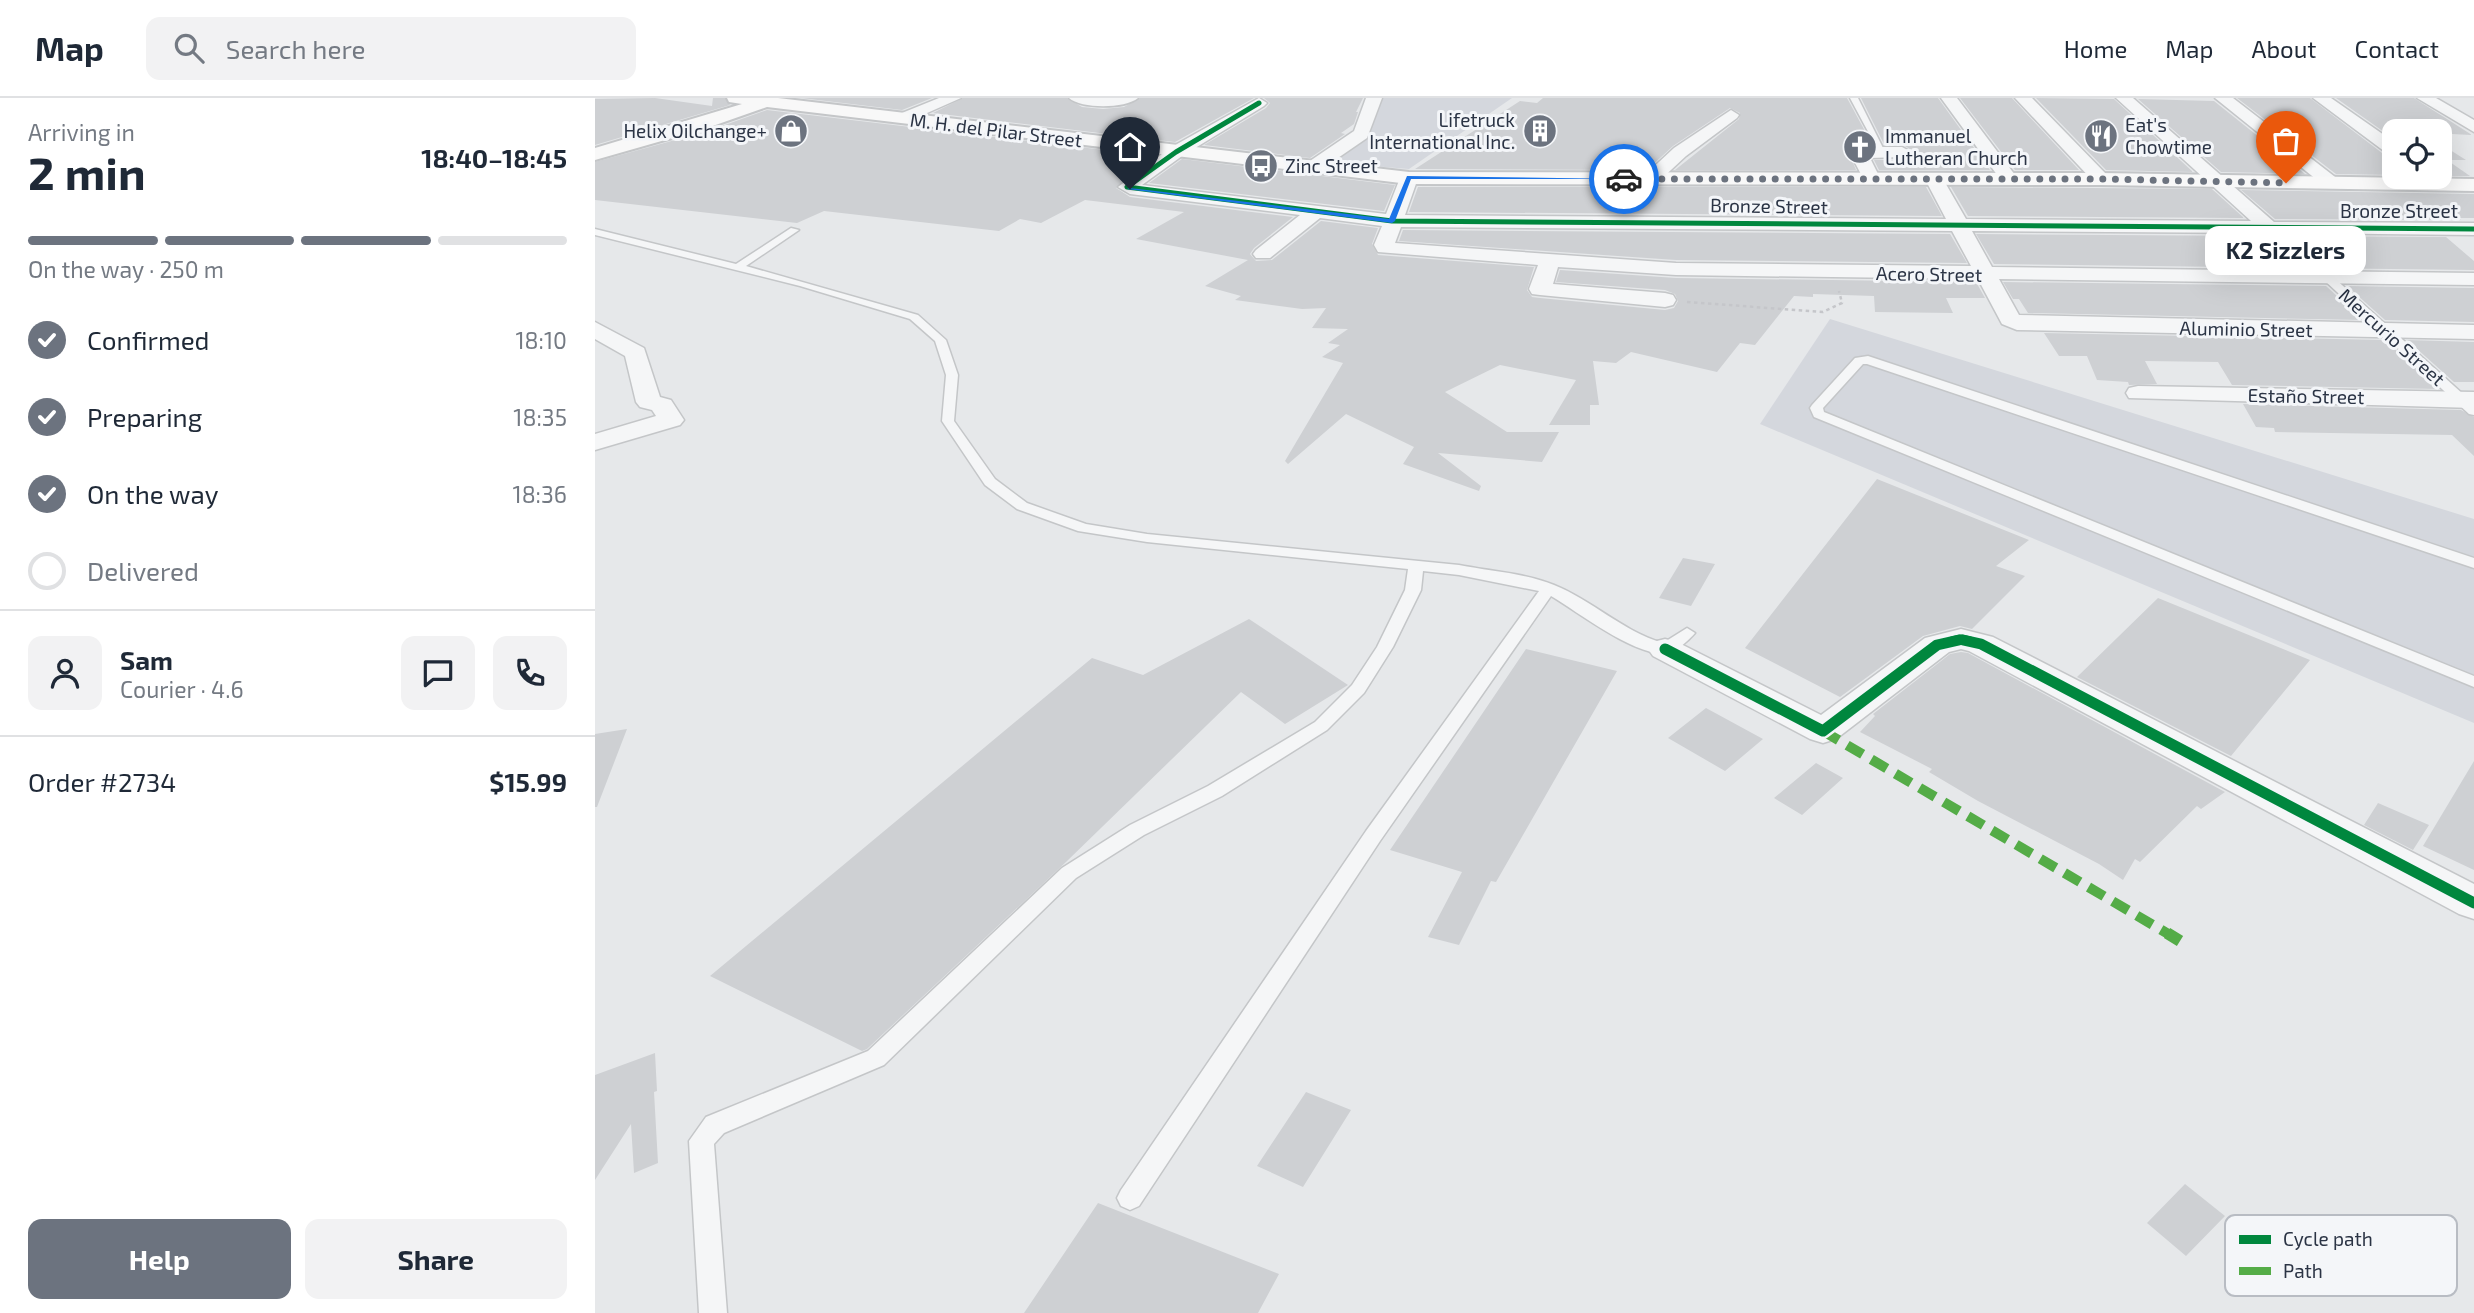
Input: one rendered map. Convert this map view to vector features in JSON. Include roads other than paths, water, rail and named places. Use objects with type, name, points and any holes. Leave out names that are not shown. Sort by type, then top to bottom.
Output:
[{"type":"main road","name":"M. H. del Pilar Street","points":[[735,98],[769,100],[1176,152],[1409,177],[2101,179],[2333,184],[2382,182]]},
{"type":"main road","points":[[595,154],[701,124],[769,100]]},
{"type":"main road","name":"M. H. del Pilar Street","points":[[2452,182],[2474,185]]},
{"type":"street","points":[[903,118],[953,98]]},
{"type":"street","points":[[1077,98],[1117,102],[1131,98]]},
{"type":"street","points":[[1313,167],[1361,134],[1374,98]]},
{"type":"street","points":[[1949,98],[2009,179]]},
{"type":"street","points":[[2023,98],[2101,179]]},
{"type":"street","points":[[2124,98],[2288,245]]},
{"type":"street","points":[[2223,98],[2333,184]]},
{"type":"street","points":[[2321,98],[2382,141]]},
{"type":"street","points":[[2425,98],[2474,127]]},
{"type":"street","points":[[1176,152],[1259,103]]},
{"type":"street","points":[[1677,269],[1674,223],[1660,179],[1680,152],[1731,115]]},
{"type":"street","name":"Bronze Street","points":[[1176,152],[1127,187],[1392,221],[2474,229]]},
{"type":"street","points":[[1871,178],[1860,155],[1892,152]]},
{"type":"street","points":[[1392,221],[1409,177]]},
{"type":"street","points":[[1934,179],[1985,274]]},
{"type":"street","points":[[1263,254],[1316,212]]},
{"type":"street","name":"Acero Street","points":[[1392,221],[1385,248],[1677,269],[2474,279]]},
{"type":"street","points":[[1550,261],[1540,289],[1665,300]]},
{"type":"street","name":"Mercurio Street","points":[[2308,261],[2328,278]]},
{"type":"street","name":"Aluminio Street","points":[[1985,274],[2010,319],[2017,323],[2474,332]]},
{"type":"street","points":[[595,329],[635,353],[649,402],[661,405],[670,421],[595,442]]},
{"type":"street","name":"Estaño Street","points":[[2138,393],[2470,404]]},
{"type":"street","points":[[1676,641],[1823,731],[1937,645],[1961,639],[1981,644],[2474,903]]},
{"type":"lane","points":[[1854,98],[1892,152]]},
{"type":"lane","points":[[738,267],[794,230]]},
{"type":"lane","points":[[595,232],[738,267],[914,317],[940,340],[952,375],[948,421],[990,482],[1022,506],[1083,528],[1147,538],[1459,570],[1549,588],[1638,641],[1676,641]]},
{"type":"lane","name":"Mercurio Street","points":[[2328,278],[2470,404]]},
{"type":"lane","points":[[2474,563],[1868,360],[1859,361],[1816,408],[1819,414],[2474,682]]},
{"type":"lane","points":[[713,1313],[701,1141],[707,1132],[715,1125],[876,1058],[1069,873],[1137,830],[1216,791],[1321,726],[1358,689],[1385,646],[1413,590],[1416,566]]},
{"type":"lane","points":[[1130,1198],[1373,836],[1549,588]]},
{"type":"place","name":"Helix Oilchange+","points":[[791,131]]},
{"type":"place","name":"Lifetruck International Inc.","points":[[1540,131]]},
{"type":"place","name":"Eat's Chowtime","points":[[2101,136]]},
{"type":"place","name":"Immanuel Lutheran Church","points":[[1860,147]]},
{"type":"place","name":"Zinc Street","points":[[1261,166]]},
{"type":"place","name":"K2 Sizzlers","points":[[2286,183]]}]
